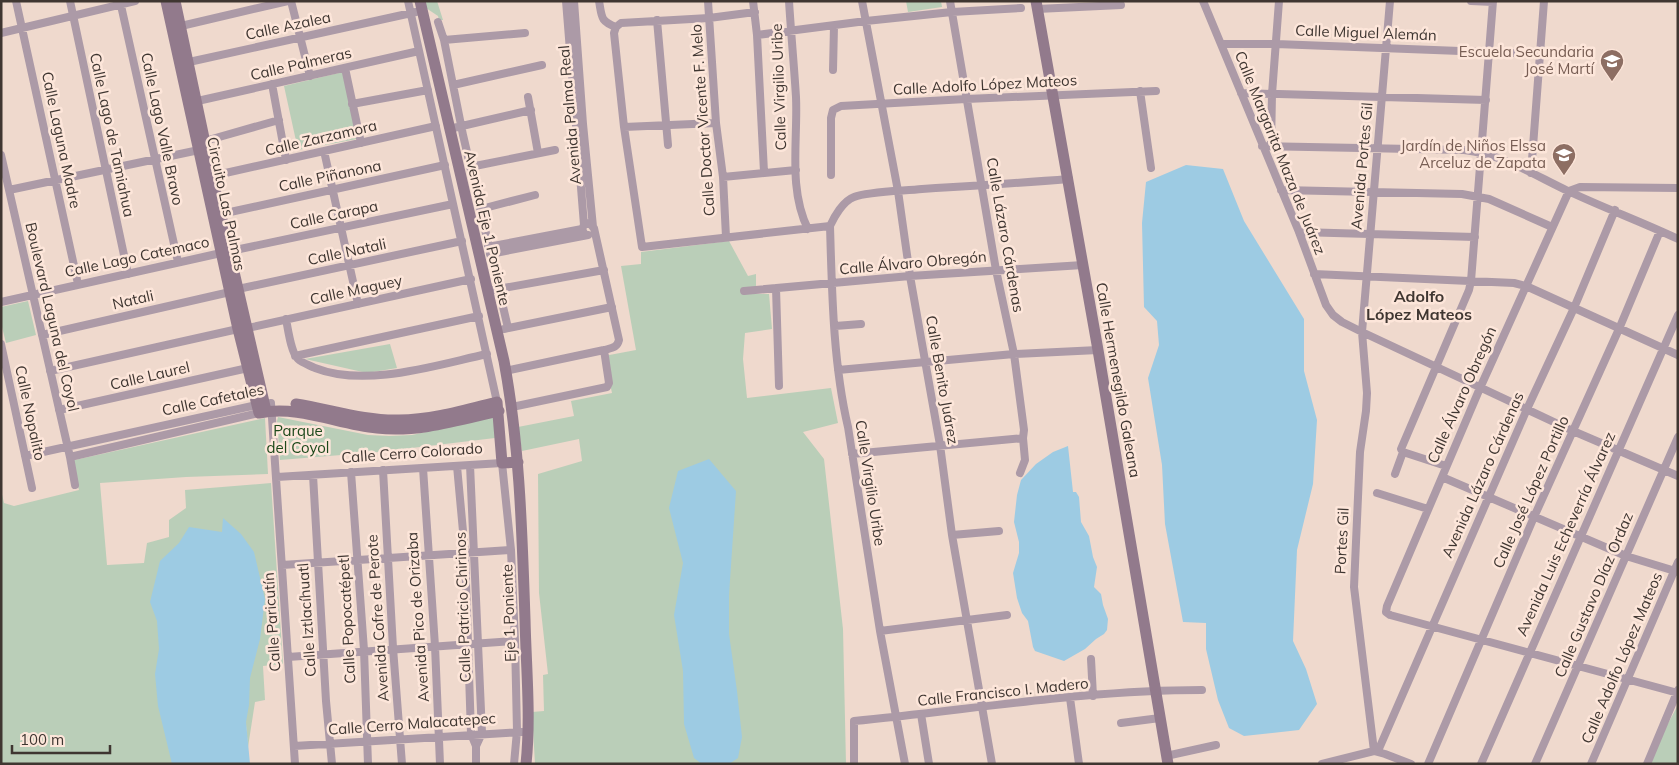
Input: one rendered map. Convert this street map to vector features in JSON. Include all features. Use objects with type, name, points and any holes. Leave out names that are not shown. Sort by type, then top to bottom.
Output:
[{"type":"street","name":"Calle Laguna Madre","points":[[16,1],[78,284]]},
{"type":"street","name":"Calle Lago de Tamiahua","points":[[70,1],[128,274]]},
{"type":"street","points":[[1,33],[120,3],[135,1]]},
{"type":"street","name":"Circuito Las Palmas","points":[[166,1],[193,102],[243,329],[265,408]]},
{"type":"street","name":"Circuito Las Palmas","points":[[175,1],[189,62],[193,102]]},
{"type":"street","points":[[181,26],[290,1],[310,76]]},
{"type":"street","name":"Avenida Eje 1 Poniente","points":[[408,1],[418,8],[448,130],[489,273],[500,289],[505,371],[512,406],[518,462]]},
{"type":"street","points":[[566,1],[572,34],[580,124],[584,229],[590,235],[593,229]]},
{"type":"street","name":"Avenida Palma Real","points":[[572,34],[574,1]]},
{"type":"street","points":[[599,1],[602,19],[616,27]]},
{"type":"street","name":"Calle Doctor Vicente F. Melo","points":[[708,1],[716,123],[723,177],[726,237]]},
{"type":"street","points":[[753,1],[757,35],[764,172]]},
{"type":"street","name":"Calle Virgilio Uribe","points":[[789,1],[796,97],[796,170],[801,214],[808,229]]},
{"type":"street","name":"Calle Benito Juárez","points":[[862,1],[898,191],[924,361],[940,445],[952,536],[992,764]]},
{"type":"street","name":"Calle Lázaro Cárdenas","points":[[950,1],[996,270],[1014,354],[1024,430],[1025,460],[1020,473]]},
{"type":"street","name":"Calle Margarita Maza de Juárez","points":[[1203,1],[1241,93],[1266,146],[1281,190],[1326,305],[1333,315],[1342,322],[1362,332]]},
{"type":"street","points":[[1279,1],[1266,146],[1464,150],[1481,152],[1678,239]]},
{"type":"street","name":"Avenida Portes Gil","points":[[1362,332],[1390,1]]},
{"type":"street","points":[[1394,474],[1435,366],[1469,290],[1471,281],[1493,2],[1471,1]]},
{"type":"street","points":[[1531,173],[1544,1]]},
{"type":"street","name":"Calle Lago Valle Bravo","points":[[120,3],[178,262]]},
{"type":"street","points":[[1037,5],[1121,4]]},
{"type":"street","name":"Calle Hermenegildo Galeana","points":[[1037,5],[1098,350],[1167,760]]},
{"type":"street","name":"Calle Azalea","points":[[189,62],[300,38],[418,8]]},
{"type":"street","name":"Avenida Eje 1 Poniente","points":[[418,8],[419,51],[498,407]]},
{"type":"street","points":[[757,35],[952,12],[1021,8]]},
{"type":"street","points":[[755,12],[709,18],[621,23],[616,27],[614,33],[624,127],[642,246],[830,226],[833,219],[852,198],[898,191],[1068,180]]},
{"type":"street","points":[[657,20],[668,145]]},
{"type":"street","name":"Avenida Eje 1 Poniente","points":[[438,22],[444,40],[452,85],[489,251],[487,291],[502,329]]},
{"type":"street","points":[[833,70],[834,26]]},
{"type":"street","points":[[444,40],[524,33]]},
{"type":"street","name":"Calle Miguel Alemán","points":[[1221,44],[1276,44],[1540,54]]},
{"type":"street","name":"Calle Palmeras","points":[[193,102],[419,51]]},
{"type":"street","points":[[452,85],[542,65]]},
{"type":"street","points":[[344,68],[361,143]]},
{"type":"street","points":[[272,84],[286,160]]},
{"type":"street","points":[[352,104],[428,90]]},
{"type":"street","points":[[1140,91],[1151,168]]},
{"type":"street","name":"Calle Adolfo López Mateos","points":[[831,175],[831,118],[833,110],[841,106],[1156,91]]},
{"type":"street","points":[[1241,93],[1486,100]]},
{"type":"street","points":[[528,97],[538,154]]},
{"type":"street","points":[[448,130],[531,110]]},
{"type":"street","points":[[9,190],[154,160],[279,120]]},
{"type":"street","points":[[624,127],[716,123]]},
{"type":"street","name":"Avenida Palma Real","points":[[580,124],[593,229],[619,340],[618,345],[604,350]]},
{"type":"street","name":"Calle Zarzamora","points":[[212,176],[436,126]]},
{"type":"street","name":"Circuito Las Palmas","points":[[202,145],[221,214],[225,252]]},
{"type":"street","points":[[470,167],[555,150]]},
{"type":"street","points":[[324,151],[358,304]]},
{"type":"street","name":"Boulevard Laguna del Coyol","points":[[1,155],[75,485]]},
{"type":"street","name":"Calle Piñanona","points":[[221,214],[444,165]]},
{"type":"street","points":[[723,177],[796,170]]},
{"type":"street","points":[[1569,192],[1580,187],[1678,188]]},
{"type":"street","points":[[1281,190],[1462,194],[1478,196],[1552,227]]},
{"type":"street","name":"Calle Álvaro Obregón","points":[[1432,626],[1390,615],[1386,612],[1386,606],[1480,388],[1569,192]]},
{"type":"street","points":[[481,209],[535,195]]},
{"type":"street","name":"Calle Carapa","points":[[225,252],[453,204]]},
{"type":"street","name":"Avenida Lázaro Cárdenas","points":[[1376,751],[1527,409],[1574,308],[1615,210]]},
{"type":"street","name":"Calle Virgilio Uribe","points":[[830,226],[840,394],[852,454],[880,630],[904,764]]},
{"type":"street","points":[[489,251],[584,229]]},
{"type":"street","name":"Calle José López Portillo","points":[[1428,764],[1534,516],[1619,329],[1660,231]]},
{"type":"street","points":[[1299,232],[1475,237]]},
{"type":"street","name":"Calle Natali","points":[[234,291],[462,241]]},
{"type":"street","name":"Calle Lago Catemaco","points":[[1,302],[225,252]]},
{"type":"street","name":"Calle Álvaro Obregón","points":[[744,291],[910,276],[1083,265]]},
{"type":"street","points":[[487,291],[604,270]]},
{"type":"street","points":[[1314,274],[1514,283],[1526,286],[1678,355]]},
{"type":"street","name":"Calle Maguey","points":[[50,371],[471,279]]},
{"type":"street","points":[[776,288],[779,386]]},
{"type":"street","name":"Natali","points":[[42,334],[234,291]]},
{"type":"street","points":[[502,329],[612,307]]},
{"type":"street","name":"Avenida Luis Echeverría Álvarez","points":[[1481,764],[1678,315]]},
{"type":"street","points":[[295,356],[479,316]]},
{"type":"street","points":[[286,319],[295,356],[305,364],[342,374],[368,376],[398,372],[487,354]]},
{"type":"street","points":[[835,326],[861,324]]},
{"type":"street","name":"Circuito Las Palmas","points":[[243,329],[248,368],[265,408]]},
{"type":"street","points":[[1362,332],[1573,431],[1678,476]]},
{"type":"street","name":"Portes Gil","points":[[1362,332],[1367,393],[1365,426],[1360,452],[1354,586],[1376,751]]},
{"type":"street","name":"Calle Nopalito","points":[[1,344],[32,488]]},
{"type":"street","points":[[505,371],[604,350],[609,383],[607,388],[512,406]]},
{"type":"street","points":[[838,370],[1014,354],[1098,350]]},
{"type":"street","name":"Calle Laurel","points":[[59,410],[248,368]]},
{"type":"street","name":"Calle Cafetales","points":[[25,456],[265,408],[297,404],[383,420],[427,418],[498,407]]},
{"type":"street","points":[[498,407],[511,550],[515,641],[525,732],[514,764]]},
{"type":"street","name":"Calle Cafetales","points":[[70,457],[265,408]]},
{"type":"street","name":"Calle Paricutín","points":[[265,408],[277,477],[295,764]]},
{"type":"street","name":"Calle Gustavo Díaz Ordaz","points":[[1536,764],[1678,437]]},
{"type":"street","points":[[852,454],[1023,438]]},
{"type":"street","points":[[1402,450],[1446,466]]},
{"type":"street","name":"Calle Cerro Colorado","points":[[277,477],[518,462]]},
{"type":"street","name":"Eje 1 Poniente","points":[[518,462],[526,764]]},
{"type":"street","name":"Calle Patricio Chirinos","points":[[470,465],[482,734],[476,746]]},
{"type":"street","name":"Calle Patricio Chirinos","points":[[457,466],[464,554],[471,734],[476,746],[476,764]]},
{"type":"street","name":"Avenida Pico de Orizaba","points":[[422,468],[435,646],[440,764]]},
{"type":"street","name":"Avenida Cofre de Perote","points":[[382,470],[402,764]]},
{"type":"street","name":"Calle Popocatépetl","points":[[351,472],[364,650],[368,764]]},
{"type":"street","name":"Calle Iztlacíhuatl","points":[[313,475],[326,701],[332,764]]},
{"type":"street","points":[[1442,477],[1626,556],[1676,572]]},
{"type":"street","points":[[1376,494],[1428,509]]},
{"type":"street","points":[[952,536],[999,531]]},
{"type":"street","points":[[282,565],[511,550]]},
{"type":"street","name":"Calle Adolfo López Mateos","points":[[1591,764],[1676,572],[1678,562]]},
{"type":"street","points":[[466,596],[476,595]]},
{"type":"street","points":[[880,630],[1007,615]]},
{"type":"street","points":[[1432,626],[1677,692],[1647,764]]},
{"type":"street","points":[[288,657],[364,650],[515,641]]},
{"type":"street","points":[[1091,659],[1093,696]]},
{"type":"street","name":"Calle Francisco I. Madero","points":[[854,764],[854,721],[982,706],[1155,690],[1202,690]]},
{"type":"street","points":[[1070,698],[1079,764]]},
{"type":"street","points":[[921,714],[929,764]]},
{"type":"street","points":[[1121,724],[1160,718]]},
{"type":"street","name":"Calle Cerro Malacatepec","points":[[294,746],[525,732]]},
{"type":"street","points":[[1167,760],[1216,746]]},
{"type":"street","points":[[1322,764],[1376,751],[1411,764]]},
{"type":"green space","points":[[425,1],[437,1],[443,20],[439,20],[438,16],[426,8]]},
{"type":"green space","points":[[906,1],[941,1],[942,7],[908,12]]},
{"type":"green space","points":[[343,72],[357,139],[298,150],[284,86]]},
{"type":"green space","points":[[729,241],[748,276],[756,274],[756,294],[769,294],[772,329],[745,333],[743,359],[747,398],[831,388],[838,423],[803,432],[824,459],[843,629],[846,764],[535,764],[532,712],[544,711],[543,675],[548,674],[539,593],[538,474],[582,461],[579,439],[522,451],[518,427],[574,416],[571,401],[612,393],[604,356],[636,350],[621,266],[641,264],[641,252]]},
{"type":"green space","points":[[28,301],[36,335],[6,343],[1,323],[1,307]]},
{"type":"green space","points":[[390,344],[397,368],[367,373],[305,359]]},
{"type":"green space","name":"Parque del Coyol","points":[[278,417],[368,435],[389,436],[412,435],[494,417],[495,438],[378,452],[280,460]]},
{"type":"green space","points":[[265,418],[268,474],[100,483],[107,565],[144,563],[147,543],[169,537],[169,520],[186,508],[185,490],[271,483],[283,664],[263,666],[265,700],[255,702],[248,747],[246,725],[246,764],[1,764],[1,490],[4,503],[14,506],[79,490],[70,461]]},
{"type":"green space","points":[[1678,705],[1678,764],[1646,764]]},
{"type":"water","points":[[1186,165],[1223,169],[1244,221],[1304,319],[1304,371],[1317,420],[1313,484],[1297,550],[1293,641],[1306,669],[1317,704],[1299,730],[1244,736],[1229,728],[1218,700],[1206,649],[1206,623],[1183,622],[1165,524],[1162,465],[1148,378],[1159,345],[1157,321],[1144,307],[1142,223],[1146,182]]},
{"type":"water","points":[[1068,446],[1073,492],[1076,492],[1079,497],[1081,522],[1089,536],[1097,567],[1094,587],[1101,594],[1108,619],[1107,630],[1104,634],[1085,649],[1064,661],[1035,651],[1028,621],[1022,613],[1017,598],[1013,573],[1019,553],[1019,542],[1014,522],[1021,480],[1036,464],[1053,452]]},
{"type":"water","points":[[709,459],[736,491],[729,595],[729,634],[742,737],[738,758],[729,764],[702,764],[694,758],[684,724],[683,671],[674,615],[683,563],[669,508],[678,471]]},
{"type":"water","points":[[223,518],[241,534],[254,552],[265,599],[260,639],[250,678],[246,722],[250,764],[172,764],[158,706],[155,674],[159,649],[157,621],[150,602],[160,561],[179,543],[189,527],[222,532]]},
{"type":"place","name":"Escuela Secundaria José Martí","points":[[1612,82]]},
{"type":"place","name":"Jardín de Niños Elssa Arceluz de Zapata","points":[[1564,176]]},
{"type":"district","name":"Adolfo López Mateos","points":[[1419,305]]}]
